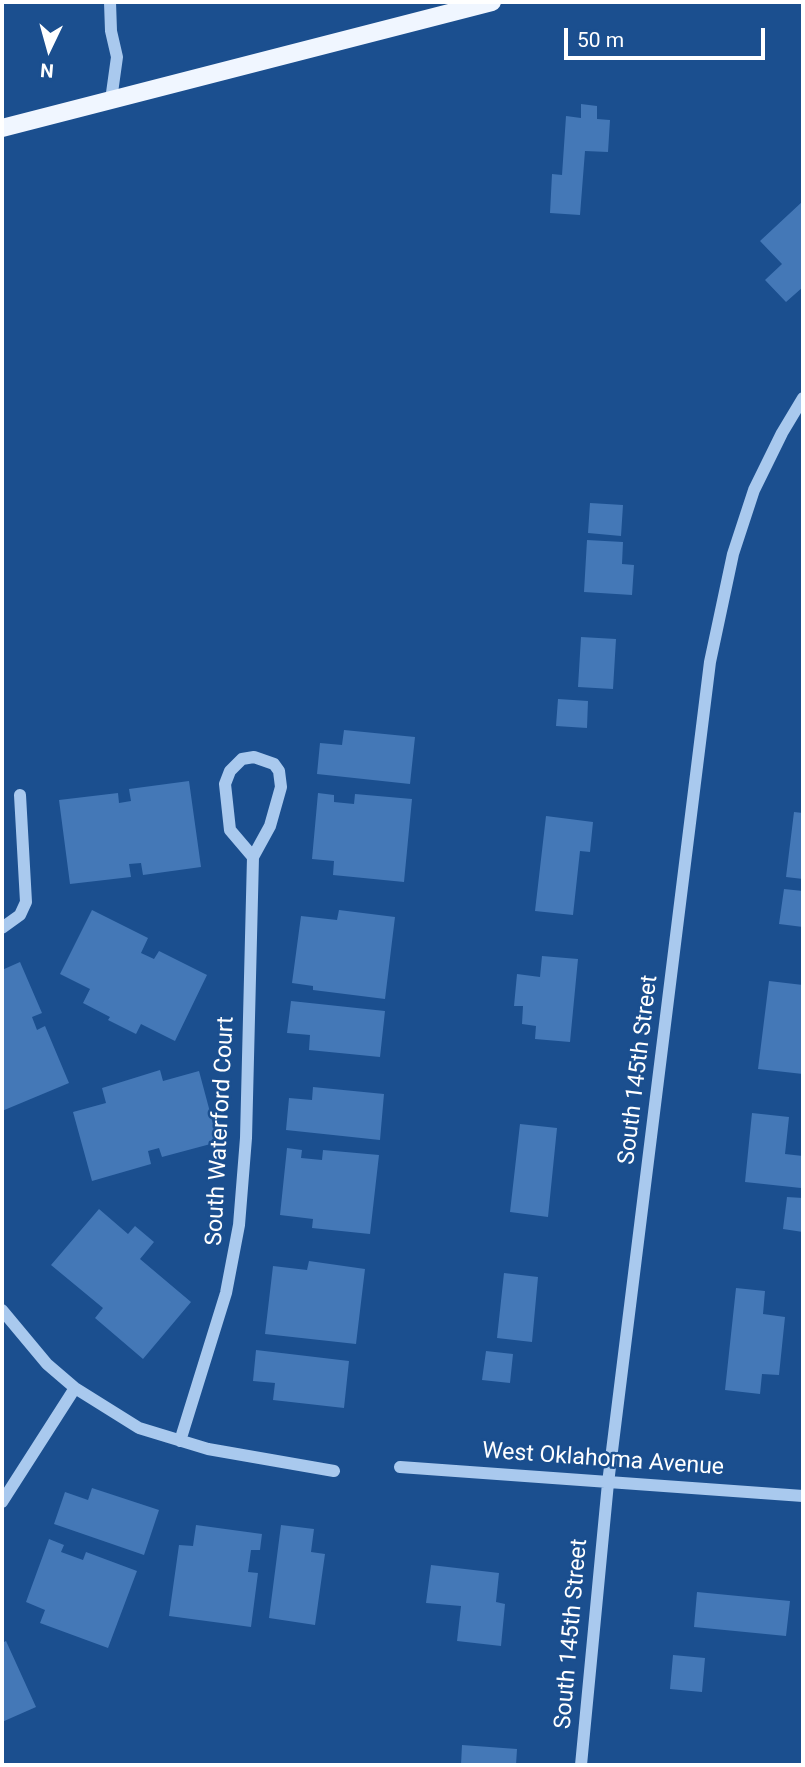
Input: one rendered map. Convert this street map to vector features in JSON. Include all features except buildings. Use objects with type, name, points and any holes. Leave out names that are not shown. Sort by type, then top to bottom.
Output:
[{"type":"main road","points":[[2,128],[492,2]]},
{"type":"street","points":[[110,2],[111,30],[117,57],[111,100]]},
{"type":"street","name":"South 145th Street","points":[[581,1765],[608,1483],[708,676],[720,606],[754,490],[803,398]]},
{"type":"street","name":"South Waterford Court","points":[[180,1441],[226,1293],[239,1225],[246,1138],[253,857],[270,826],[281,787],[279,771],[274,764],[254,757],[242,759],[230,771],[225,785],[230,830],[253,857]]},
{"type":"street","points":[[2,929],[20,915],[26,902],[20,795]]},
{"type":"street","points":[[2,1310],[47,1364],[75,1388],[139,1428],[208,1449],[334,1471]]},
{"type":"street","points":[[2,1502],[75,1388]]},
{"type":"street","name":"West Oklahoma Avenue","points":[[400,1467],[803,1496]]}]
